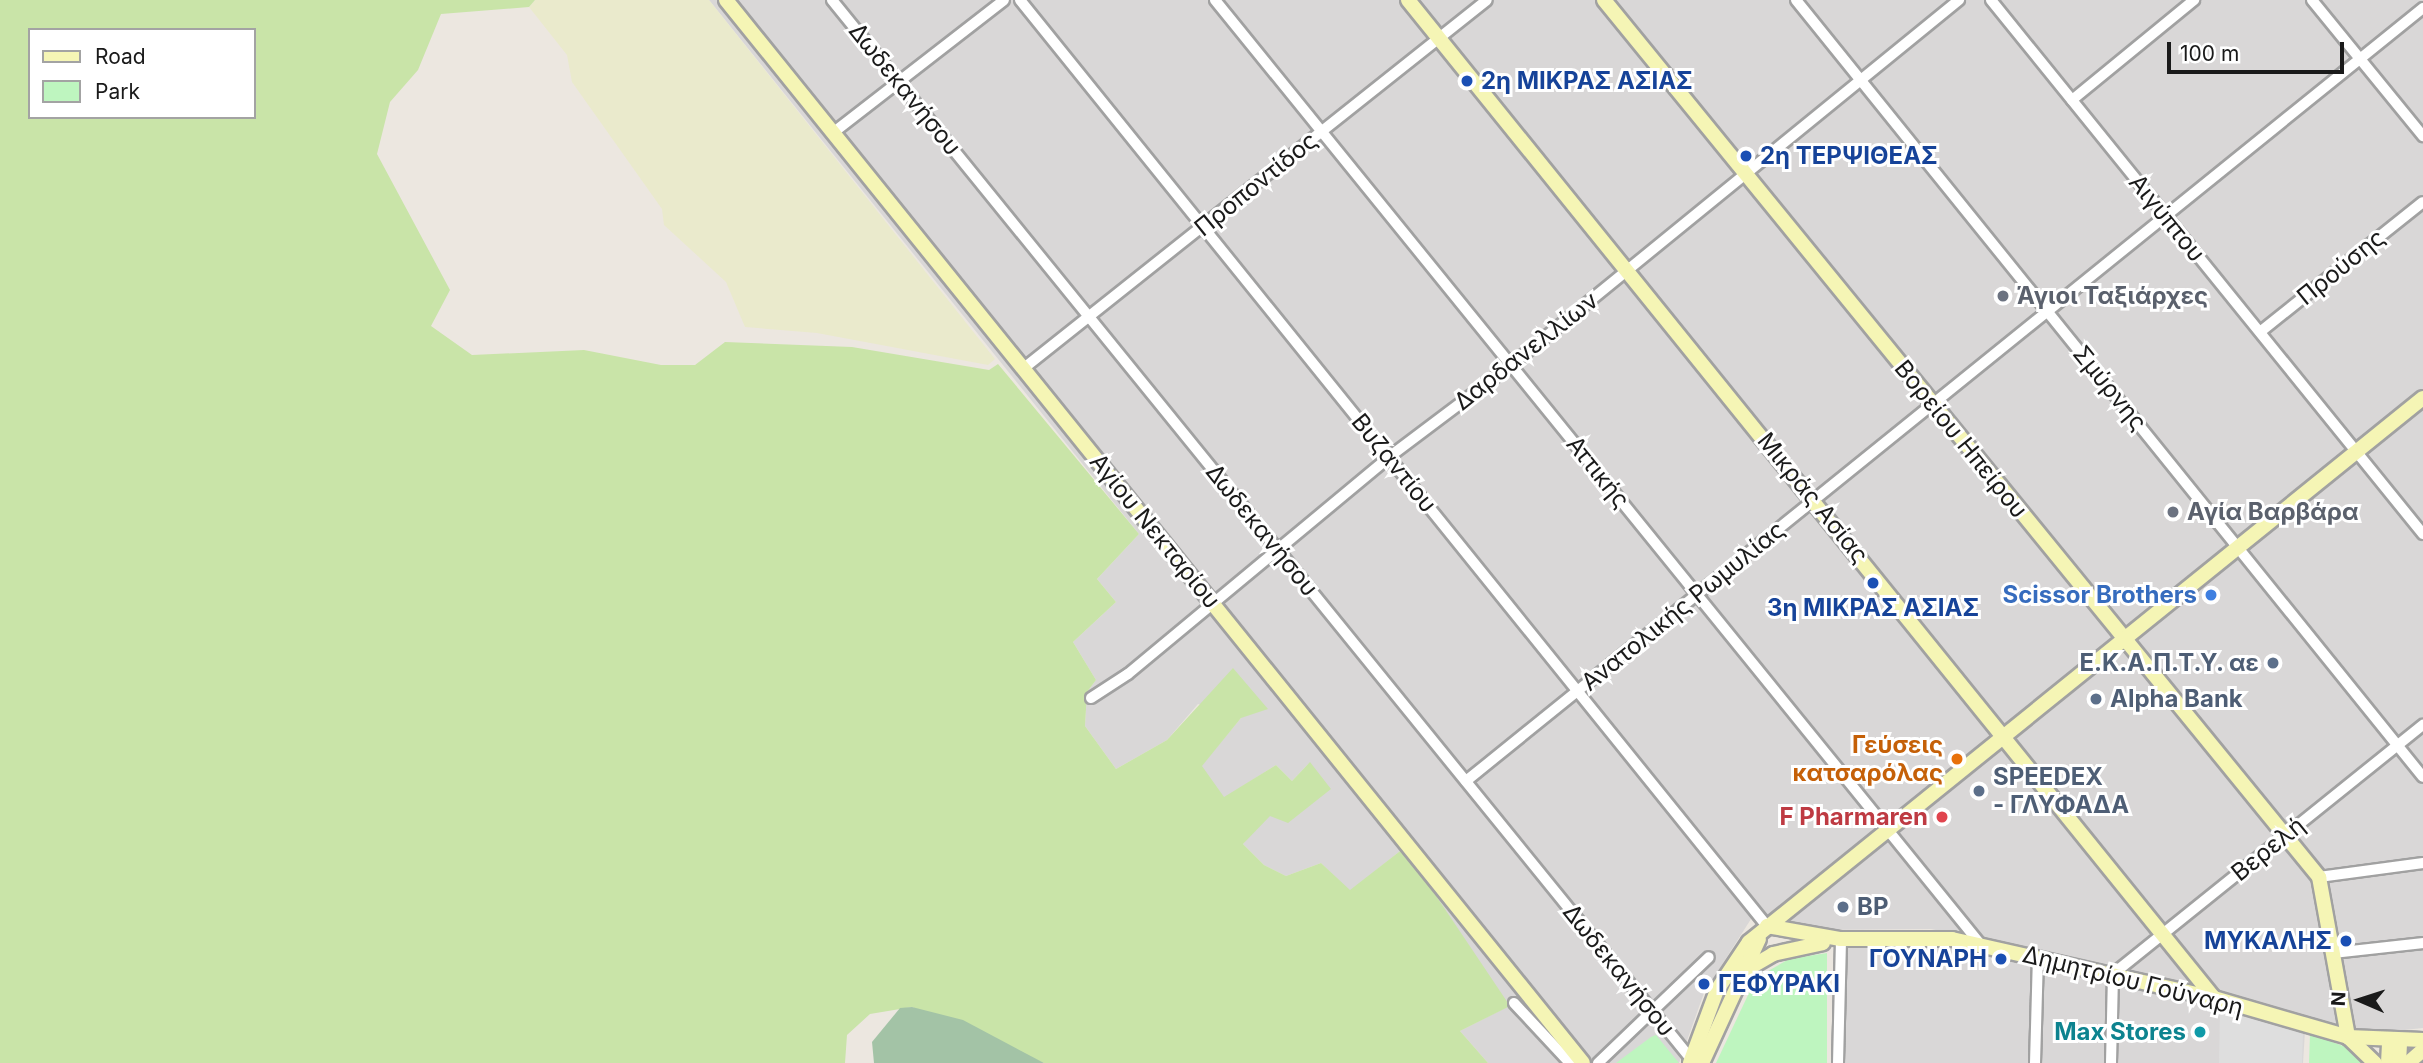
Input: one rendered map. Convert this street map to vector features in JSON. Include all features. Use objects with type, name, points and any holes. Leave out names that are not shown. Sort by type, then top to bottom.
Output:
[{"type":"street","name":"Αγίου Νεκταρίου","points":[[726,0],[1583,1063]]},
{"type":"street","name":"Δωδεκανήσου","points":[[832,0],[1694,1062]]},
{"type":"street","points":[[834,132],[1004,0]]},
{"type":"street","name":"Βυζαντίου","points":[[1020,0],[1767,926]]},
{"type":"street","name":"Αττικής","points":[[1215,0],[1981,945]]},
{"type":"street","name":"Μικράς Ασίας","points":[[1408,0],[2005,734],[2214,998]]},
{"type":"street","name":"Προποντίδος","points":[[1024,368],[1487,0]]},
{"type":"street","name":"Βορείου Ηπείρου","points":[[1604,0],[2283,837],[2319,877]]},
{"type":"street","name":"Σμύρνης","points":[[1796,0],[2423,777]]},
{"type":"street","name":"Δαρδανελλίων","points":[[1091,698],[1128,674],[1389,457],[1511,365],[1959,0]]},
{"type":"street","name":"Αιγύπτου","points":[[1991,0],[2423,534]]},
{"type":"street","points":[[2072,100],[2194,0]]},
{"type":"street","points":[[2312,0],[2423,136]]},
{"type":"street","name":"Ανατολικής Ρωμυλίας","points":[[1466,781],[2423,8]]},
{"type":"street","name":"Προύσης","points":[[2260,332],[2423,202]]},
{"type":"street","points":[[1694,1062],[1717,990],[1748,942],[2423,398]]},
{"type":"street","name":"Βερελή","points":[[2113,974],[2423,725]]},
{"type":"street","points":[[2375,1063],[2348,1037],[2319,877],[2423,863]]},
{"type":"street","points":[[1767,926],[1841,939]]},
{"type":"street","points":[[1694,1062],[1767,926]]},
{"type":"street","name":"Δημητρίου Γούναρη","points":[[1841,939],[1927,937],[1981,945],[2214,998],[2348,1037],[2394,1041],[2423,1040]]},
{"type":"street","points":[[1743,972],[1773,954],[1841,939]]},
{"type":"street","points":[[1838,1063],[1841,939]]},
{"type":"street","points":[[2333,953],[2423,943]]},
{"type":"street","points":[[1598,1063],[1709,957]]},
{"type":"street","points":[[2035,1063],[2038,957]]},
{"type":"street","points":[[2111,1063],[2113,974]]},
{"type":"street","points":[[1514,1003],[1570,1063]]},
{"type":"street","points":[[2388,1063],[2394,1041]]},
{"type":"street","points":[[2394,1041],[2399,1063]]},
{"type":"street","points":[[2408,1063],[2423,1050]]},
{"type":"shaded area","points":[[709,0],[2423,0],[2423,1028],[2367,1034],[2138,972],[1931,929],[1815,930],[1751,919],[1704,993],[1679,1063],[1488,1063],[1460,1031],[1509,1006],[1404,848],[1350,891],[1321,863],[1286,876],[1264,865],[1243,844],[1309,763],[1292,781],[1276,765],[1224,798],[1201,766],[1241,718],[1198,704],[1167,740],[1116,769],[1085,726],[1087,692],[1096,680],[1073,642],[1116,602],[1097,579],[1139,534]]},
{"type":"shaded area","points":[[1920,945],[1970,950],[2124,982],[2305,1031],[2303,1063],[1843,1063],[1847,947]]},
{"type":"shaded area","points":[[2220,1010],[2303,1033],[2302,1063],[2219,1063]]},
{"type":"green space","points":[[0,0],[535,0],[529,7],[441,14],[418,70],[390,102],[377,154],[450,290],[431,326],[472,355],[584,350],[661,365],[695,365],[725,342],[852,347],[989,370],[998,364],[1139,534],[1097,579],[1116,602],[1073,642],[1096,680],[1087,692],[1085,726],[1116,769],[1167,740],[1233,668],[1268,709],[1241,718],[1202,766],[1224,797],[1276,765],[1292,781],[1310,762],[1331,789],[1288,823],[1270,816],[1243,844],[1264,865],[1286,876],[1321,863],[1350,890],[1404,848],[1510,1006],[1460,1031],[1488,1063],[1044,1063],[912,1007],[870,1014],[847,1035],[845,1063],[0,1063]]},
{"type":"green space","points":[[535,0],[709,0],[995,359],[988,365],[817,333],[745,327],[726,282],[664,225],[662,209],[572,82],[567,55],[529,7]]},
{"type":"green space","points":[[1827,953],[1827,1063],[1716,1063],[1756,978],[1789,959]]},
{"type":"green space","points":[[912,1007],[963,1020],[1044,1063],[874,1063],[872,1042],[900,1008]]},
{"type":"green space","points":[[2310,1034],[2349,1048],[2365,1063],[2309,1063]]},
{"type":"green space","points":[[1656,1035],[1679,1063],[1616,1063],[1651,1037]]},
{"type":"place","name":"2η ΜΙΚΡΑΣ ΑΣΙΑΣ","points":[[1467,81]]},
{"type":"place","name":"2η ΤΕΡΨΙΘΕΑΣ","points":[[1746,156]]},
{"type":"place","name":"Άγιοι Ταξιάρχες","points":[[2003,296]]},
{"type":"place","name":"Αγία Βαρβάρα","points":[[2173,512]]},
{"type":"place","name":"3η ΜΙΚΡΑΣ ΑΣΙΑΣ","points":[[1873,583]]},
{"type":"place","name":"Scissor Brothers","points":[[2211,595]]},
{"type":"place","name":"Ε.Κ.Α.Π.Τ.Υ. αε","points":[[2273,663]]},
{"type":"place","name":"Alpha Bank","points":[[2096,699]]},
{"type":"place","name":"Γεύσεις κατσαρόλας","points":[[1957,759]]},
{"type":"place","name":"SPEEDEX - ΓΛΥΦΑΔΑ","points":[[1979,791]]},
{"type":"place","name":"F Pharmaren","points":[[1942,817]]},
{"type":"place","name":"BP","points":[[1843,907]]},
{"type":"place","name":"ΜΥΚΑΛΗΣ","points":[[2346,941]]},
{"type":"place","name":"ΓΟΥΝΑΡΗ","points":[[2001,959]]},
{"type":"place","name":"ΓΕΦΥΡΑΚΙ","points":[[1704,984]]},
{"type":"place","name":"Max Stores","points":[[2200,1032]]}]
